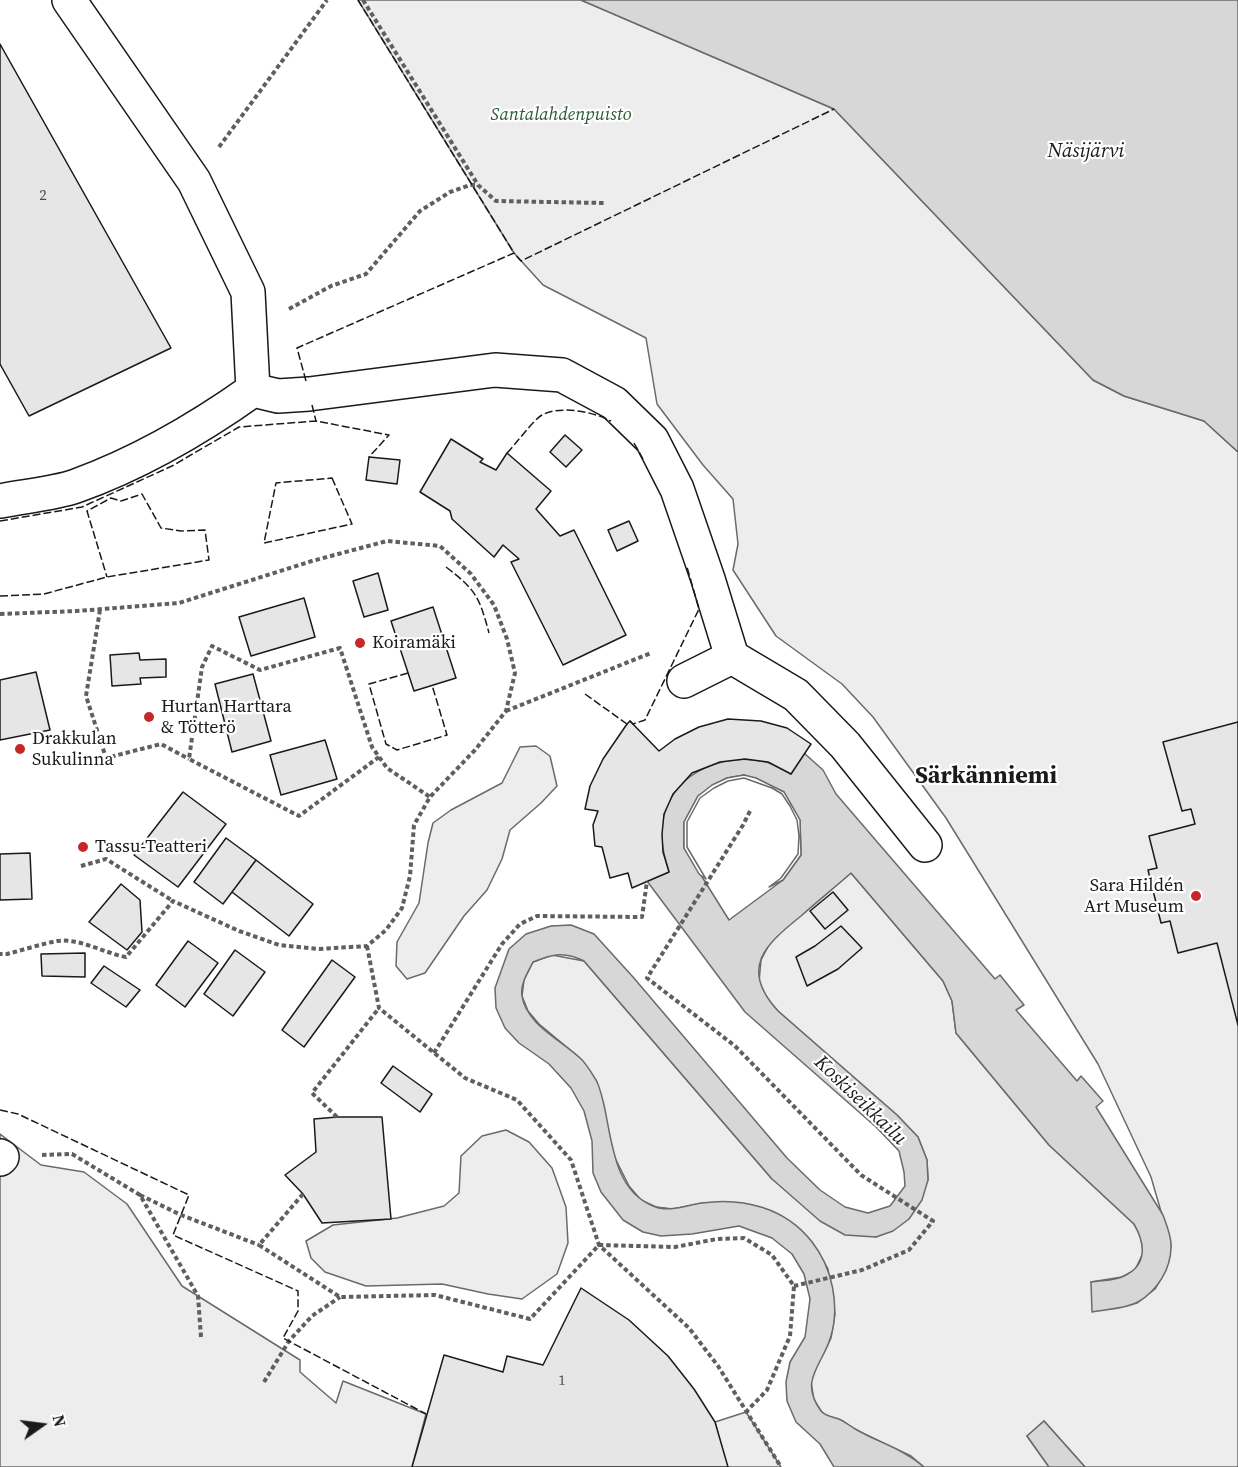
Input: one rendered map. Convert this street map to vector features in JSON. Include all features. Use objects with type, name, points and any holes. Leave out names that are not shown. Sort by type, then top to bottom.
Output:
[{"type":"lane","points":[[69,0],[194,181],[248,292],[253,390]]},
{"type":"lane","points":[[0,501],[75,486],[152,453],[203,425],[253,390],[278,396],[309,394],[495,370],[562,375],[614,403],[652,440],[677,489],[732,657],[796,695],[845,745],[925,845]]},
{"type":"lane","points":[[684,681],[732,657]]},
{"type":"path","points":[[194,181],[327,0]]},
{"type":"path","points":[[363,0],[478,185],[496,201],[604,204]]},
{"type":"path","points":[[250,327],[284,312],[331,286],[366,274],[420,211],[450,192],[470,184],[478,185]]},
{"type":"path","points":[[0,614],[100,610],[179,603],[312,561],[387,541],[440,546],[471,574],[494,605],[507,639],[515,673],[506,711],[475,750],[430,798],[414,825],[410,876],[402,908],[386,930],[367,946],[319,949],[279,945],[239,931],[173,901],[106,859],[81,866]]},
{"type":"path","points":[[100,610],[86,696],[106,758],[161,744],[299,816],[379,757]]},
{"type":"path","points":[[189,759],[202,667],[212,646],[260,670],[340,648],[372,747],[387,768],[430,798]]},
{"type":"path","points":[[506,711],[651,653]]},
{"type":"path","points":[[750,811],[647,978],[735,1046],[861,1175],[933,1221],[909,1250],[862,1270],[794,1286]]},
{"type":"path","points":[[434,1053],[502,944],[520,924],[537,916],[642,917],[647,881]]},
{"type":"path","points":[[0,954],[59,941],[88,945],[110,954],[126,957],[173,901]]},
{"type":"path","points":[[367,946],[379,1008],[465,1078],[517,1100],[571,1160],[599,1245],[689,1328],[718,1366],[781,1467]]},
{"type":"path","points":[[337,1117],[312,1093],[379,1008]]},
{"type":"path","points":[[1,1157],[72,1154],[140,1195],[181,1215],[259,1245],[340,1297]]},
{"type":"path","points":[[259,1245],[303,1194]]},
{"type":"path","points":[[140,1195],[198,1296],[201,1337]]},
{"type":"path","points":[[264,1382],[289,1341],[312,1316],[340,1297],[435,1295],[530,1319],[599,1245],[675,1247],[717,1239],[744,1238],[772,1255],[794,1286],[790,1335],[782,1357],[767,1390],[746,1412]]},
{"type":"shaded area","points":[[358,0],[581,0],[834,109],[1093,380],[1124,396],[1204,421],[1238,452],[1238,1467],[1085,1467],[1044,1421],[1027,1436],[1049,1467],[924,1467],[911,1456],[842,1421],[823,1414],[814,1400],[811,1382],[831,1338],[835,1314],[828,1269],[812,1242],[703,1203],[673,1209],[656,1207],[641,1200],[629,1186],[613,1154],[597,1082],[581,1059],[539,1024],[528,1011],[522,996],[524,980],[533,962],[552,955],[584,961],[772,1179],[793,1195],[876,1237],[928,1180],[927,1160],[918,1137],[897,1115],[778,1011],[766,997],[759,982],[761,960],[772,939],[851,873],[943,981],[952,1001],[956,1033],[1049,1145],[1134,1224],[1143,1239],[1143,1253],[1135,1270],[1122,1277],[1091,1282],[1137,1303],[1155,1289],[1166,1270],[1171,1246],[1151,1177],[1098,1064],[946,818],[873,717],[842,684],[776,636],[733,570],[738,544],[733,499],[703,465],[657,404],[646,338],[543,285],[514,253]]},
{"type":"shaded area","points":[[536,746],[550,756],[557,786],[510,830],[502,859],[487,890],[464,916],[425,973],[407,979],[396,966],[397,942],[419,903],[433,823],[451,810],[502,783],[520,747]]},
{"type":"shaded area","points":[[506,1130],[529,1142],[552,1168],[566,1207],[568,1243],[557,1274],[522,1299],[442,1284],[366,1286],[325,1272],[311,1258],[306,1241],[333,1225],[397,1218],[444,1206],[459,1193],[461,1156],[482,1136]]},
{"type":"shaded area","points":[[0,1134],[41,1165],[84,1172],[127,1204],[182,1286],[300,1360],[300,1372],[336,1403],[343,1381],[426,1414],[412,1467],[0,1467]]},
{"type":"shaded area","points":[[746,1412],[781,1467],[727,1467],[715,1422]]},
{"type":"water","name":"Näsijärvi","points":[[581,0],[1238,0],[1238,452],[1204,421],[1124,396],[1093,380],[834,109]]},
{"type":"water","name":"Koskiseikkailu","points":[[804,753],[823,770],[836,794],[995,979],[1000,975],[1024,1005],[1016,1010],[1077,1081],[1081,1076],[1103,1101],[1096,1107],[1163,1215],[1171,1239],[1166,1271],[1157,1286],[1145,1297],[1128,1306],[1092,1312],[1091,1282],[1120,1278],[1132,1271],[1141,1260],[1142,1246],[1138,1231],[1134,1224],[1049,1145],[956,1033],[952,1001],[943,981],[851,873],[768,947],[761,958],[760,982],[766,996],[778,1011],[897,1115],[918,1137],[927,1160],[928,1180],[922,1200],[909,1219],[893,1231],[876,1237],[845,1235],[820,1221],[772,1179],[584,961],[558,955],[533,962],[523,983],[522,996],[530,1015],[537,1023],[582,1060],[596,1080],[602,1095],[613,1149],[622,1177],[640,1199],[665,1209],[717,1202],[748,1204],[777,1213],[801,1230],[812,1242],[825,1263],[829,1275],[835,1312],[831,1336],[812,1381],[814,1400],[825,1415],[841,1420],[900,1451],[924,1467],[834,1467],[820,1444],[796,1422],[787,1401],[786,1382],[790,1362],[805,1337],[810,1299],[804,1274],[792,1254],[772,1238],[739,1226],[692,1234],[661,1236],[643,1232],[623,1220],[601,1192],[593,1173],[592,1141],[584,1111],[571,1088],[549,1064],[519,1043],[505,1028],[496,1008],[495,988],[509,949],[526,934],[551,926],[571,925],[594,934],[787,1158],[820,1190],[845,1207],[868,1213],[890,1206],[905,1186],[899,1151],[876,1127],[745,1012],[647,881],[669,872],[662,842],[663,820],[671,798],[680,785],[692,776],[705,768],[735,760],[766,762],[791,774]],"holes":[[[744,775],[784,792],[800,820],[801,855],[783,880],[729,920],[684,848],[684,822],[698,796],[727,778]]]},
{"type":"water","points":[[1044,1421],[1085,1467],[1049,1467],[1027,1436]]},
{"type":"pier","points":[[744,775],[756,778],[784,792],[800,820],[801,855],[783,880],[769,887],[781,878],[798,854],[799,836],[797,820],[790,806],[782,794],[772,788],[744,778],[728,781],[700,798],[687,822],[687,847],[706,879],[699,874],[684,848],[684,822],[698,796],[712,785],[727,778]]},
{"type":"building","points":[[0,44],[171,348],[29,416],[0,364]]},
{"type":"building","points":[[565,435],[582,450],[566,467],[550,452]]},
{"type":"building","points":[[451,439],[483,459],[480,462],[496,470],[507,453],[551,491],[536,509],[560,536],[574,530],[626,635],[563,665],[511,562],[519,559],[503,545],[494,557],[452,519],[450,511],[420,492]]},
{"type":"building","points":[[369,457],[400,460],[397,484],[366,480]]},
{"type":"building","points":[[629,521],[638,541],[617,551],[608,530]]},
{"type":"building","points":[[378,573],[388,610],[364,617],[353,581]]},
{"type":"building","points":[[304,598],[315,637],[251,656],[239,617]]},
{"type":"building","points":[[433,607],[456,678],[414,691],[391,621]]},
{"type":"building","points":[[139,653],[140,660],[166,659],[166,677],[140,678],[141,684],[112,686],[110,655]]},
{"type":"building","points":[[36,672],[50,730],[0,740],[0,680]]},
{"type":"building","points":[[253,674],[271,741],[232,752],[215,684]]},
{"type":"building","points":[[728,719],[761,721],[787,728],[811,744],[791,774],[768,762],[745,759],[720,762],[692,773],[673,794],[664,814],[663,852],[669,872],[632,888],[628,873],[610,878],[602,847],[595,846],[593,825],[598,811],[585,809],[590,786],[603,759],[627,724],[630,721],[659,751],[675,739],[699,727]]},
{"type":"building","name":"Sara Hildén Art Museum","points":[[1238,722],[1238,1025],[1217,943],[1178,953],[1170,921],[1161,923],[1148,870],[1157,868],[1149,836],[1195,824],[1191,809],[1182,811],[1163,742]]},
{"type":"building","points":[[325,740],[337,779],[281,795],[270,755]]},
{"type":"building","points":[[183,792],[226,824],[178,887],[134,855]]},
{"type":"building","points":[[226,838],[256,860],[223,904],[194,882]]},
{"type":"building","points":[[30,853],[32,899],[0,900],[0,854]]},
{"type":"building","points":[[256,860],[313,904],[289,936],[232,892]]},
{"type":"building","points":[[121,884],[140,900],[142,932],[127,950],[89,922]]},
{"type":"building","points":[[833,892],[848,910],[825,929],[810,911]]},
{"type":"building","points":[[841,926],[862,948],[838,969],[807,986],[796,957]]},
{"type":"building","points":[[188,941],[218,963],[185,1007],[156,985]]},
{"type":"building","points":[[235,950],[265,972],[233,1016],[204,994]]},
{"type":"building","points":[[85,953],[85,977],[42,976],[41,954]]},
{"type":"building","points":[[332,960],[355,977],[304,1047],[282,1030]]},
{"type":"building","points":[[104,966],[140,990],[126,1007],[91,983]]},
{"type":"building","points":[[393,1066],[432,1094],[420,1112],[381,1083]]},
{"type":"building","points":[[382,1117],[391,1219],[322,1223],[303,1194],[285,1175],[316,1152],[314,1119]]},
{"type":"building","points":[[581,1288],[629,1320],[668,1356],[694,1389],[715,1422],[728,1467],[412,1467],[444,1355],[503,1372],[507,1356],[543,1365]]},
{"type":"fence","points":[[358,0],[514,253]]},
{"type":"fence","points":[[306,381],[297,348],[514,253],[521,261],[834,109]]},
{"type":"fence","points":[[312,405],[316,421]]},
{"type":"fence","points":[[507,453],[534,422],[550,412],[577,411],[611,421]]},
{"type":"fence","points":[[0,521],[82,507],[172,466],[239,427],[316,421],[389,435],[369,457]]},
{"type":"fence","points":[[634,443],[643,459]]},
{"type":"fence","points":[[332,478],[352,524],[264,543],[276,483],[332,478]]},
{"type":"fence","points":[[0,596],[44,594],[107,577],[209,560],[205,530],[181,531],[161,528],[142,494],[121,501],[111,498],[87,511],[107,577]]},
{"type":"fence","points":[[446,567],[475,595],[489,633]]},
{"type":"fence","points":[[585,694],[627,724],[630,721],[633,724],[645,720],[699,609],[687,567]]},
{"type":"fence","points":[[408,673],[369,684],[386,744],[397,750],[447,735],[432,685]]},
{"type":"fence","points":[[0,1110],[18,1114],[189,1195],[173,1235],[298,1291],[298,1311],[283,1338],[426,1414]]},
{"type":"place","name":"Koiramäki","points":[[360,643]]},
{"type":"place","name":"Hurtan Harttara & Tötterö","points":[[149,717]]},
{"type":"place","name":"Drakkulan Sukulinna","points":[[20,749]]},
{"type":"place","name":"Tassu-Teatteri","points":[[83,847]]},
{"type":"place","name":"Sara Hildén Art Museum","points":[[1196,896]]},
{"type":"district","name":"Särkänniemi","points":[[986,777]]},
{"type":"park label","name":"Santalahdenpuisto","points":[[561,115]]}]
